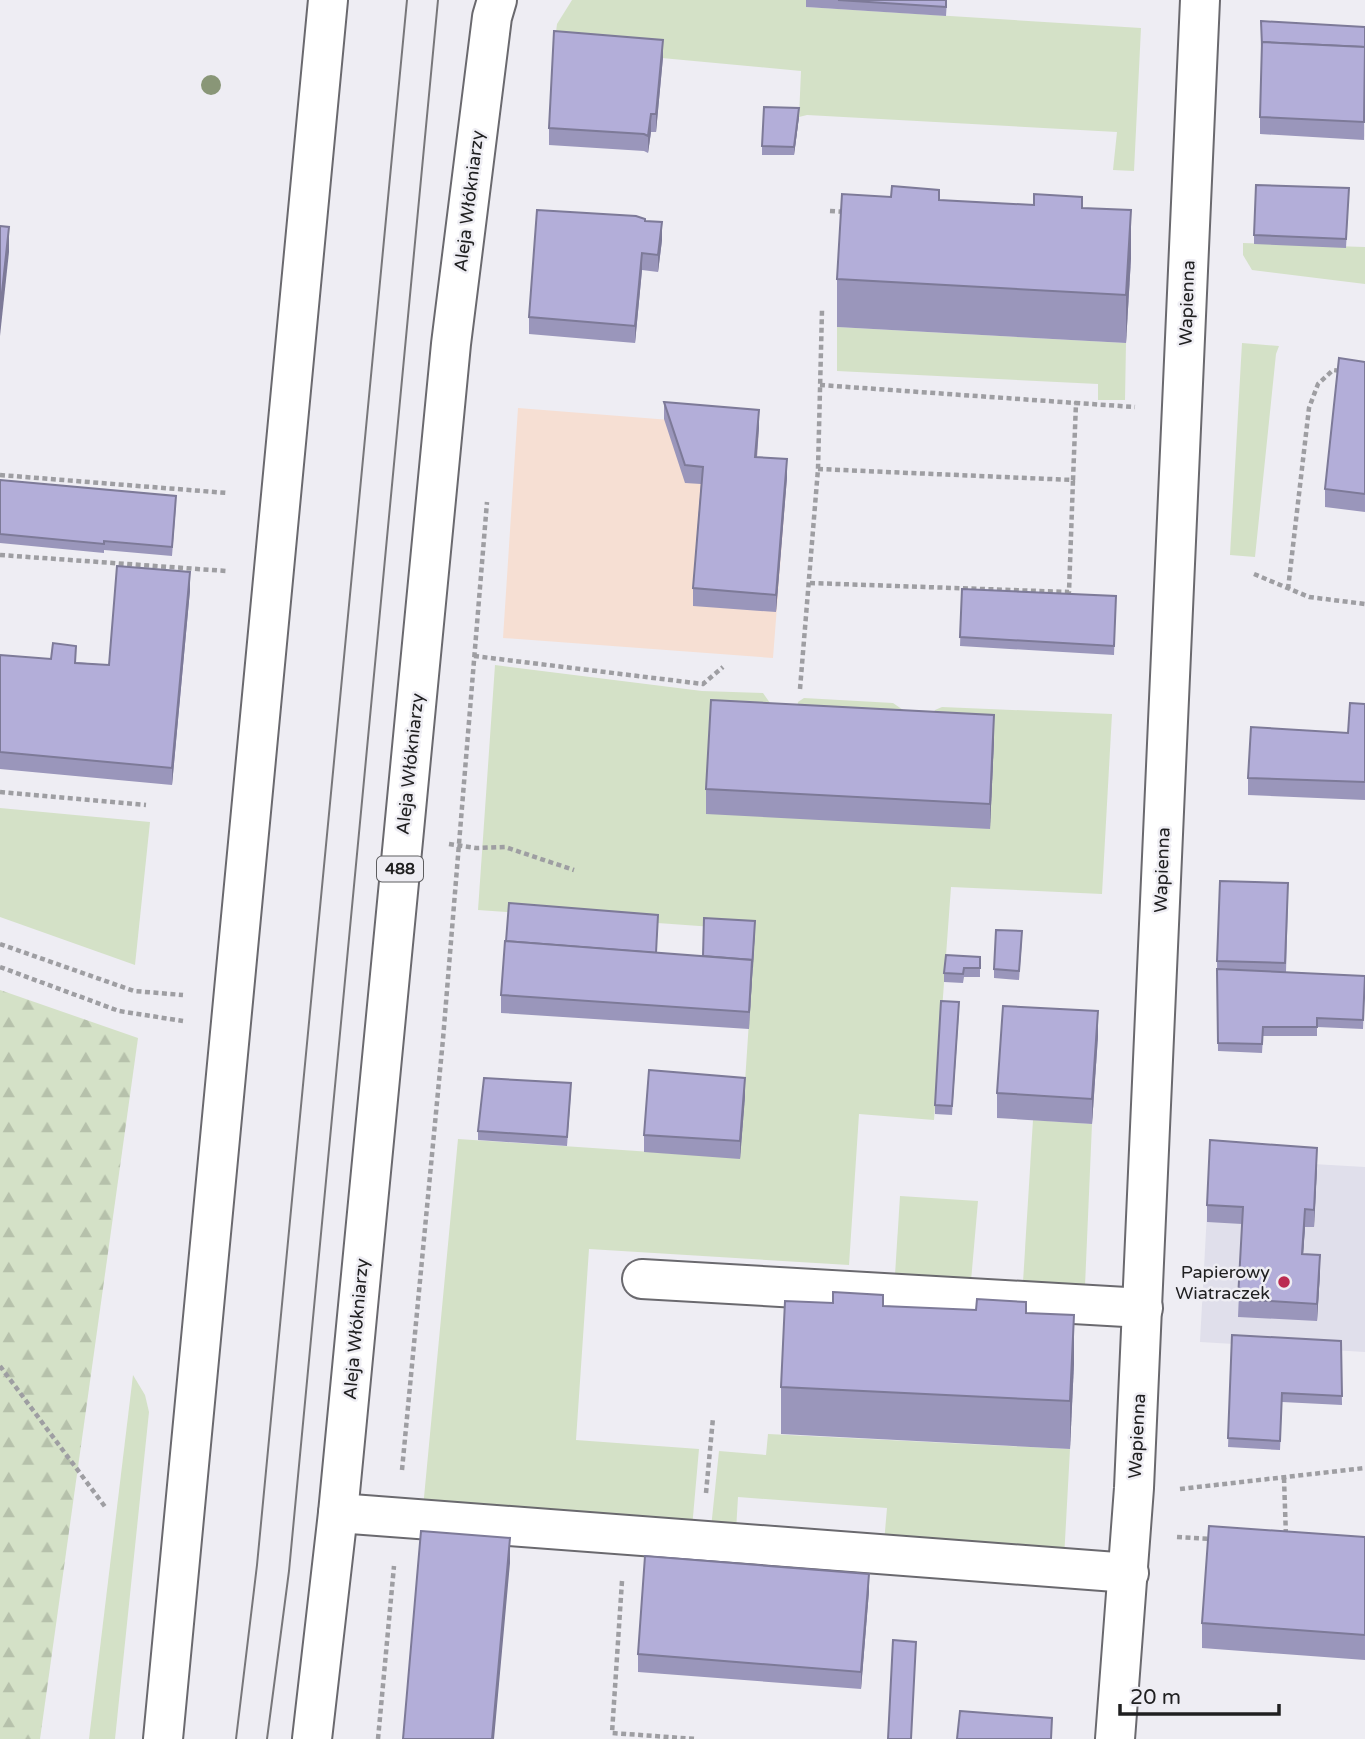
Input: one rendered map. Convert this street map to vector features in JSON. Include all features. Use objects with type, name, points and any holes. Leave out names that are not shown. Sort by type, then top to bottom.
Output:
[{"type":"main road","points":[[163,1739],[328,0]]},
{"type":"main road","name":"Aleja Włókniarzy","points":[[312,1739],[338,1513],[451,344],[492,17],[497,0]]},
{"type":"main road","name":"Wapienna","points":[[1115,1739],[1129,1573],[1143,1308],[1200,0]]},
{"type":"main road","points":[[642,1279],[1143,1308]]},
{"type":"main road","points":[[338,1513],[1129,1573]]},
{"type":"path","points":[[830,211],[856,213]]},
{"type":"path","points":[[800,689],[818,470],[822,310]]},
{"type":"path","points":[[1288,589],[1308,408],[1318,384],[1333,370],[1344,371]]},
{"type":"path","points":[[820,385],[1135,407]]},
{"type":"path","points":[[810,583],[1069,592],[1076,403]]},
{"type":"path","points":[[818,470],[1073,480]]},
{"type":"path","points":[[0,475],[227,493]]},
{"type":"path","points":[[377,1739],[459,846],[487,506]]},
{"type":"path","points":[[0,555],[274,574]]},
{"type":"path","points":[[1254,574],[1309,597],[1365,604]]},
{"type":"path","points":[[474,656],[703,684],[723,667]]},
{"type":"path","points":[[0,792],[146,805]]},
{"type":"path","points":[[403,836],[459,846],[505,847],[574,870]]},
{"type":"path","points":[[0,944],[134,991],[183,995]]},
{"type":"path","points":[[0,967],[119,1011],[231,1027]]},
{"type":"path","points":[[0,1366],[106,1508]]},
{"type":"path","points":[[1134,1488],[1169,1490],[1365,1468]]},
{"type":"path","points":[[1284,1478],[1286,1545]]},
{"type":"path","points":[[1171,1536],[1222,1540]]},
{"type":"path","points":[[623,1571],[612,1733],[696,1739]]},
{"type":"shaded area","points":[[518,408],[759,427],[756,475],[787,477],[773,658],[503,638]]},
{"type":"shaded area","name":"Papierowy Wiatraczek","points":[[1210,1158],[1365,1167],[1365,1352],[1200,1342]]},
{"type":"green space","points":[[572,0],[806,0],[806,7],[1141,28],[1134,171],[1113,170],[1117,132],[807,115],[799,117],[801,71],[554,48],[557,24]]},
{"type":"green space","points":[[1243,243],[1365,247],[1365,284],[1252,270],[1243,255]]},
{"type":"green space","points":[[837,327],[1126,343],[1125,400],[1098,400],[1098,384],[837,371]]},
{"type":"green space","points":[[1242,343],[1279,346],[1255,557],[1230,555]]},
{"type":"green space","points":[[495,665],[702,691],[763,693],[770,703],[769,728],[989,829],[994,740],[932,716],[935,710],[942,707],[1112,714],[1102,894],[951,887],[934,1120],[859,1114],[849,1265],[589,1249],[576,1440],[699,1449],[692,1528],[423,1508],[458,1139],[740,1158],[755,930],[478,910]]},
{"type":"green space","points":[[804,698],[893,703],[906,712],[797,709],[798,702]]},
{"type":"green space","points":[[0,808],[150,822],[135,965],[0,917]]},
{"type":"green space","points":[[0,990],[138,1038],[40,1739],[0,1739]]},
{"type":"green space","points":[[1033,1120],[1092,1124],[1085,1286],[1023,1282]]},
{"type":"green space","points":[[900,1196],[978,1201],[971,1281],[895,1275]]},
{"type":"green space","points":[[133,1375],[145,1395],[149,1412],[115,1739],[89,1739]]},
{"type":"green space","points":[[768,1434],[1070,1449],[1064,1559],[884,1543],[887,1508],[738,1497],[736,1531],[711,1528],[719,1451],[766,1455]]},
{"type":"building","points":[[838,0],[946,0],[946,7]]},
{"type":"building","points":[[1261,21],[1365,27],[1365,47],[1262,42],[1262,46]]},
{"type":"building","points":[[554,31],[663,40],[656,114],[651,114],[648,136],[549,128]]},
{"type":"building","points":[[1262,42],[1365,47],[1364,122],[1260,117]]},
{"type":"building","points":[[764,107],[799,108],[794,147],[762,146]]},
{"type":"building","points":[[1256,185],[1349,188],[1346,239],[1254,235]]},
{"type":"building","points":[[892,186],[939,190],[939,200],[1034,205],[1034,194],[1082,197],[1082,208],[1131,210],[1126,295],[837,279],[842,194],[891,197]]},
{"type":"building","points":[[537,210],[636,216],[645,221],[662,222],[658,255],[642,253],[635,326],[529,317]]},
{"type":"building","points":[[0,226],[9,227],[0,311]]},
{"type":"building","points":[[1339,358],[1365,362],[1365,494],[1325,489]]},
{"type":"building","points":[[664,402],[759,410],[755,457],[787,459],[776,595],[693,588],[703,467],[685,465]]},
{"type":"building","points":[[0,480],[176,496],[172,547],[104,541],[104,544],[0,534]]},
{"type":"building","points":[[117,566],[190,572],[172,768],[0,752],[0,655],[51,659],[53,643],[76,646],[75,663],[109,665]]},
{"type":"building","points":[[962,589],[1116,596],[1114,646],[960,637]]},
{"type":"building","points":[[711,700],[994,715],[990,804],[706,789]]},
{"type":"building","points":[[1350,703],[1365,704],[1365,782],[1248,778],[1251,727],[1348,733]]},
{"type":"building","points":[[1220,881],[1288,883],[1285,963],[1217,961]]},
{"type":"building","points":[[509,903],[658,915],[656,953],[506,941]]},
{"type":"building","points":[[704,918],[755,921],[752,968],[752,960],[703,956]]},
{"type":"building","points":[[996,930],[1022,931],[1019,971],[994,969]]},
{"type":"building","points":[[505,941],[752,960],[749,1012],[501,995]]},
{"type":"building","points":[[946,955],[980,957],[980,968],[964,968],[963,974],[944,973]]},
{"type":"building","points":[[1217,969],[1365,976],[1363,1020],[1317,1018],[1317,1027],[1263,1027],[1262,1044],[1218,1043]]},
{"type":"building","points":[[941,1001],[959,1002],[952,1106],[935,1105]]},
{"type":"building","points":[[1003,1006],[1098,1011],[1092,1099],[997,1093]]},
{"type":"building","points":[[649,1070],[745,1078],[740,1141],[644,1135]]},
{"type":"building","points":[[484,1078],[571,1083],[567,1137],[478,1131]]},
{"type":"building","points":[[1210,1140],[1317,1148],[1314,1210],[1305,1209],[1302,1254],[1320,1255],[1317,1304],[1238,1299],[1243,1207],[1207,1205]]},
{"type":"building","points":[[833,1292],[883,1295],[883,1306],[976,1310],[977,1299],[1026,1302],[1026,1313],[1074,1315],[1070,1401],[781,1387],[785,1301],[833,1303]]},
{"type":"building","points":[[1232,1335],[1341,1341],[1342,1396],[1282,1393],[1280,1441],[1228,1438]]},
{"type":"building","points":[[1209,1526],[1365,1537],[1365,1635],[1202,1623]]},
{"type":"building","points":[[421,1531],[510,1538],[492,1739],[403,1739]]},
{"type":"building","points":[[645,1556],[869,1574],[861,1672],[638,1654]]},
{"type":"building","points":[[893,1640],[916,1642],[911,1739],[888,1739]]},
{"type":"building","points":[[960,1711],[1052,1718],[1051,1739],[957,1739]]},
{"type":"tram line","points":[[236,1739],[257,1565],[407,0]]},
{"type":"tram line","points":[[267,1739],[289,1571],[438,0]]},
{"type":"place","name":"Papierowy Wiatraczek","points":[[1284,1282]]}]
